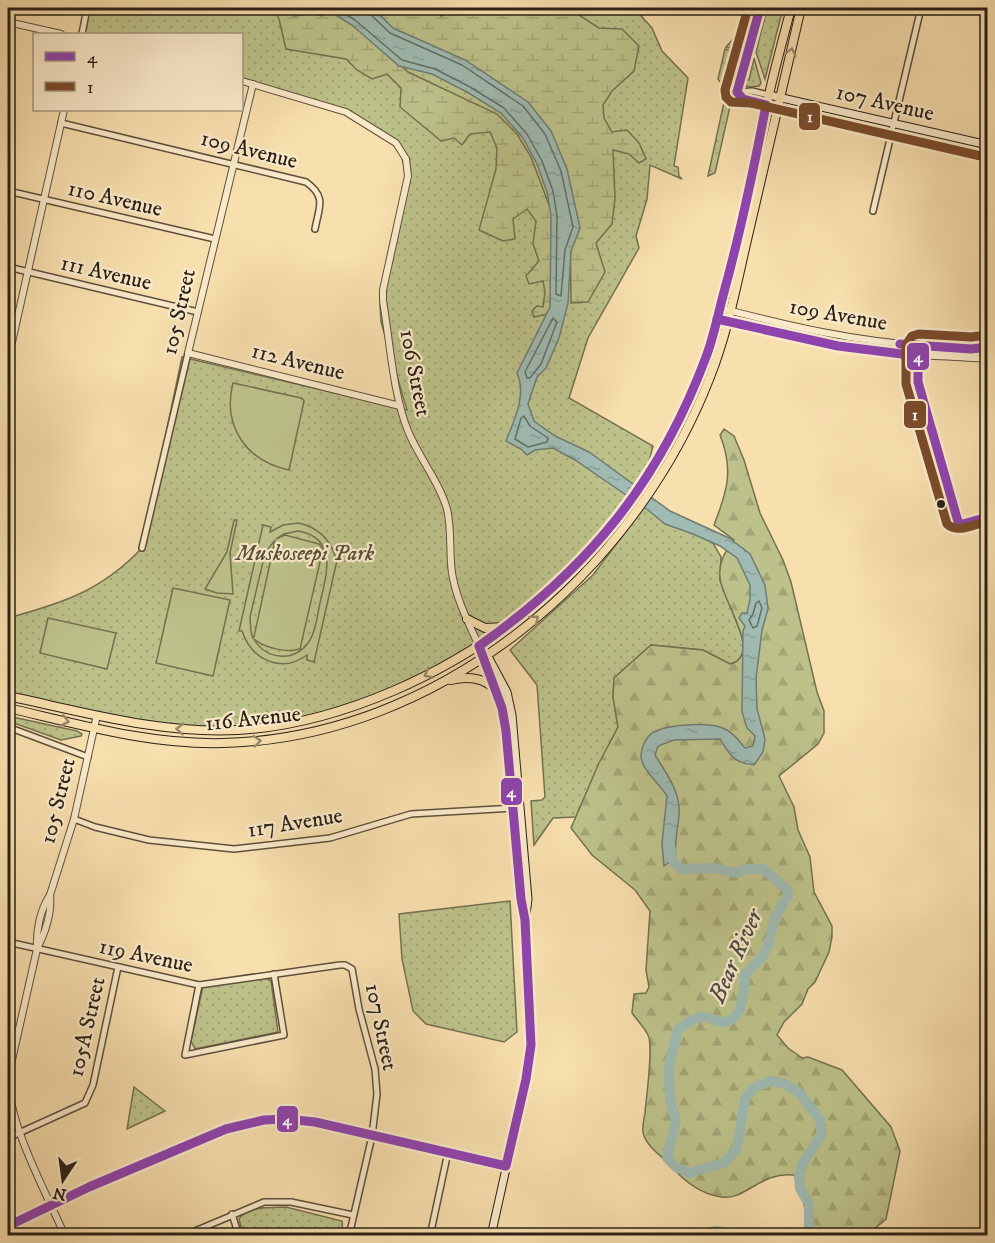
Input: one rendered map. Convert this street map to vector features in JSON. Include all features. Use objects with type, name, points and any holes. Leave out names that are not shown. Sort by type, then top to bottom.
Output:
[{"type":"main road","name":"116 Avenue","points":[[8,696],[154,726],[198,730],[242,730],[283,725],[325,715],[385,694],[434,671],[508,627],[564,579],[603,537],[646,479],[672,435],[694,386],[720,308],[747,201],[766,105],[791,8]]},
{"type":"main road","name":"116 Avenue","points":[[8,708],[150,739],[226,743],[303,734],[350,721],[402,701],[485,656],[530,623],[573,585],[635,514],[673,454],[703,394],[731,311],[801,8]]},
{"type":"main road","name":"107 Avenue","points":[[769,94],[987,145]]},
{"type":"main road","name":"107 Avenue","points":[[766,105],[963,151],[987,154]]},
{"type":"main road","points":[[467,619],[485,628],[508,627]]},
{"type":"main road","points":[[479,645],[507,692],[512,715],[531,1045],[526,1079],[491,1236]]},
{"type":"main road","points":[[485,656],[497,692],[506,731],[517,808]]},
{"type":"main road","points":[[441,681],[464,677],[473,678],[484,681],[497,692]]},
{"type":"street","points":[[82,33],[87,8]]},
{"type":"street","points":[[760,8],[736,92],[743,99],[766,105]]},
{"type":"street","points":[[873,211],[921,8]]},
{"type":"street","points":[[8,22],[57,33]]},
{"type":"street","points":[[243,81],[253,84]]},
{"type":"street","name":"105 Street","points":[[142,548],[253,84]]},
{"type":"street","name":"106 Street","points":[[253,84],[346,112],[396,143],[406,159],[408,176],[383,290],[400,405],[408,431],[434,478],[447,509],[452,539],[452,571],[457,594],[479,645]]},
{"type":"street","name":"107 Avenue","points":[[736,92],[752,91],[769,94]]},
{"type":"street","points":[[8,360],[64,111]]},
{"type":"street","name":"109 Avenue","points":[[61,123],[306,182],[317,190],[321,199],[315,229]]},
{"type":"street","name":"110 Avenue","points":[[8,191],[215,239]]},
{"type":"street","name":"111 Avenue","points":[[8,267],[198,312]]},
{"type":"street","name":"109 Avenue","points":[[720,308],[845,338],[918,346],[971,349],[987,347]]},
{"type":"street","name":"109 Avenue","points":[[717,319],[868,351],[987,359]]},
{"type":"street","name":"112 Avenue","points":[[188,353],[400,405]]},
{"type":"street","name":"105 Street","points":[[65,1236],[19,1132],[8,1087],[8,1073],[37,949],[37,935],[45,903],[50,895],[74,819],[97,715]]},
{"type":"street","points":[[8,727],[88,757]]},
{"type":"street","name":"117 Avenue","points":[[74,819],[95,827],[149,840],[234,849],[330,838],[411,814],[517,808]]},
{"type":"street","name":"119 Avenue","points":[[8,942],[199,985],[340,965],[350,967]]},
{"type":"street","name":"105A Street","points":[[19,1132],[85,1103],[93,1085],[118,967]]},
{"type":"street","name":"107 Street","points":[[349,1236],[372,1136],[377,1094],[375,1069],[350,967]]},
{"type":"street","points":[[199,985],[185,1055],[284,1035],[274,974]]},
{"type":"street","points":[[8,1226],[226,1129],[264,1120],[301,1120],[506,1166]]},
{"type":"street","points":[[8,1138],[19,1132]]},
{"type":"street","points":[[430,1236],[448,1152]]},
{"type":"street","points":[[183,1236],[264,1202],[279,1200],[353,1215]]},
{"type":"street","points":[[232,1214],[239,1236]]},
{"type":"green space","name":"Muskoseepi Park","points":[[87,8],[634,8],[652,28],[662,51],[688,78],[674,166],[678,167],[679,176],[682,179],[650,165],[647,199],[636,236],[639,248],[588,338],[569,398],[653,446],[648,465],[620,508],[572,565],[464,655],[405,685],[283,725],[176,729],[8,693],[8,618],[80,594],[112,575],[142,548],[182,357],[407,410],[381,322],[380,305],[390,244],[407,182],[401,152],[387,139],[334,106],[243,81],[243,33],[81,33]]},
{"type":"green space","points":[[273,8],[298,8],[321,16],[329,8],[380,46],[408,72],[497,114],[517,134],[531,157],[552,213],[551,315],[534,317],[532,311],[537,306],[543,307],[545,292],[543,281],[529,284],[526,276],[539,261],[533,244],[536,221],[527,209],[513,219],[515,239],[503,241],[479,230],[496,169],[497,148],[490,132],[470,134],[462,145],[454,138],[441,141],[400,107],[401,88],[387,74],[372,79],[357,70],[346,59],[286,49],[279,19]]},
{"type":"green space","points":[[371,8],[439,8],[441,16],[460,8],[568,8],[599,28],[622,29],[639,46],[634,71],[612,91],[603,105],[604,118],[612,132],[627,130],[639,143],[646,159],[639,163],[629,154],[613,150],[615,198],[612,224],[596,243],[605,272],[588,302],[571,303],[570,222],[543,132],[388,34]]},
{"type":"green space","points":[[767,8],[783,8],[765,79],[756,52]]},
{"type":"green space","points":[[746,24],[750,26],[743,51],[726,47]]},
{"type":"green space","points":[[725,49],[742,54],[736,80],[729,85],[722,84],[718,79]]},
{"type":"green space","points":[[754,58],[761,83],[759,86],[749,87],[745,85],[744,79],[749,80]]},
{"type":"green space","points":[[726,93],[731,102],[715,173],[708,176]]},
{"type":"green space","points":[[233,383],[301,398],[304,401],[289,470],[261,459],[249,450],[241,439],[231,413],[230,399]]},
{"type":"green space","points":[[724,429],[734,436],[760,513],[791,582],[817,692],[824,711],[824,733],[818,744],[779,776],[794,807],[798,830],[810,857],[814,892],[832,926],[832,937],[829,952],[815,982],[808,989],[802,1004],[784,1022],[777,1035],[788,1048],[802,1058],[808,1057],[842,1070],[891,1127],[900,1151],[886,1219],[861,1236],[828,1235],[814,1232],[794,1175],[772,1177],[738,1195],[721,1197],[700,1190],[687,1182],[649,1145],[643,1133],[643,1127],[650,1041],[632,1013],[634,994],[646,993],[649,987],[646,970],[650,911],[635,890],[592,855],[571,828],[599,763],[618,727],[613,697],[614,678],[651,645],[703,650],[730,664],[739,659],[743,650],[742,638],[720,578],[723,558],[734,540],[714,525],[727,481],[727,459],[720,435]]},
{"type":"green space","points":[[648,502],[706,531],[721,557],[720,580],[743,639],[743,655],[738,662],[730,664],[703,650],[651,645],[614,678],[613,697],[618,727],[576,817],[553,818],[534,845],[531,801],[542,800],[545,797],[537,685],[510,650],[593,575]]},
{"type":"green space","points":[[234,520],[237,520],[230,553],[233,594],[217,593],[205,589],[227,552]]},
{"type":"green space","points":[[298,523],[311,527],[326,538],[335,556],[338,556],[314,662],[307,660],[307,655],[297,661],[287,663],[268,661],[253,650],[242,631],[239,631],[263,525],[271,527],[270,532],[283,525]],"holes":[[[298,531],[320,541],[325,550],[327,560],[325,581],[311,639],[295,654],[280,656],[265,651],[254,639],[276,649],[300,649],[323,549],[319,544],[285,535],[276,539],[284,534]],[[275,540],[254,637],[253,638],[250,617],[265,553]]]},
{"type":"green space","points":[[173,588],[230,600],[213,676],[156,663]]},
{"type":"green space","points":[[48,618],[116,633],[107,669],[40,653]]},
{"type":"green space","points":[[8,716],[82,734],[61,740],[8,721]]},
{"type":"green space","points":[[510,901],[517,1032],[504,1042],[426,1024],[413,1011],[402,959],[399,914]]},
{"type":"green space","points":[[266,978],[271,981],[278,1032],[195,1049],[191,1041],[203,986]]},
{"type":"green space","points":[[134,1087],[165,1111],[127,1129]]},
{"type":"green space","points":[[286,1207],[342,1221],[343,1235],[243,1235],[239,1219],[243,1213],[260,1208]]},
{"type":"water","points":[[295,8],[373,8],[393,28],[465,60],[528,102],[551,131],[567,169],[580,228],[571,251],[568,303],[559,338],[546,368],[537,377],[528,404],[534,421],[555,436],[589,452],[670,511],[729,538],[750,554],[765,585],[768,609],[762,630],[756,678],[757,709],[765,739],[763,752],[754,765],[733,757],[720,739],[674,740],[658,746],[655,755],[672,783],[679,807],[676,857],[664,866],[662,843],[667,796],[644,767],[641,757],[642,749],[647,738],[653,733],[671,727],[691,725],[710,725],[725,729],[734,735],[745,748],[753,746],[755,736],[747,728],[742,712],[743,631],[745,626],[739,618],[742,613],[747,613],[750,585],[737,558],[720,546],[665,524],[575,460],[553,448],[535,450],[527,455],[506,441],[520,399],[520,381],[517,373],[550,307],[551,216],[547,192],[537,164],[523,138],[501,113],[432,74],[399,66],[352,25],[329,11],[294,16]]},
{"type":"waterway","name":"Bear River","points":[[670,846],[674,863],[681,869],[714,868],[735,873],[746,869],[763,869],[787,889],[788,896],[775,917],[768,945],[762,957],[745,975],[742,1004],[735,1017],[723,1022],[701,1017],[678,1029],[669,1065],[670,1099],[676,1120],[667,1158],[676,1167],[689,1173],[726,1162],[737,1148],[745,1099],[753,1088],[770,1081],[783,1083],[799,1092],[820,1120],[822,1132],[803,1163],[799,1175],[800,1188],[809,1204],[809,1236]]},
{"type":"waterway","name":"Bear River","points":[[704,1236],[718,1231],[733,1236]]},
{"type":"transit line","name":"1","points":[[748,8],[725,90],[726,97],[731,102],[751,103],[985,157]]},
{"type":"transit line","name":"4","points":[[8,1226],[89,1187],[226,1129],[264,1120],[287,1119],[315,1122],[506,1166],[526,1079],[531,1045],[525,920],[521,899],[506,731],[502,708],[479,646],[554,586],[616,520],[642,484],[687,402],[714,333],[742,222],[766,105],[743,99],[737,92],[760,8]]},
{"type":"transit line","name":"4","points":[[717,319],[838,346],[918,356],[918,382],[959,525],[988,517]]},
{"type":"transit line","name":"1","points":[[987,335],[971,337],[919,334],[912,336],[906,345],[906,384],[947,524],[961,528],[988,521]]},
{"type":"transit line","name":"4","points":[[900,344],[971,349],[988,347]]}]
